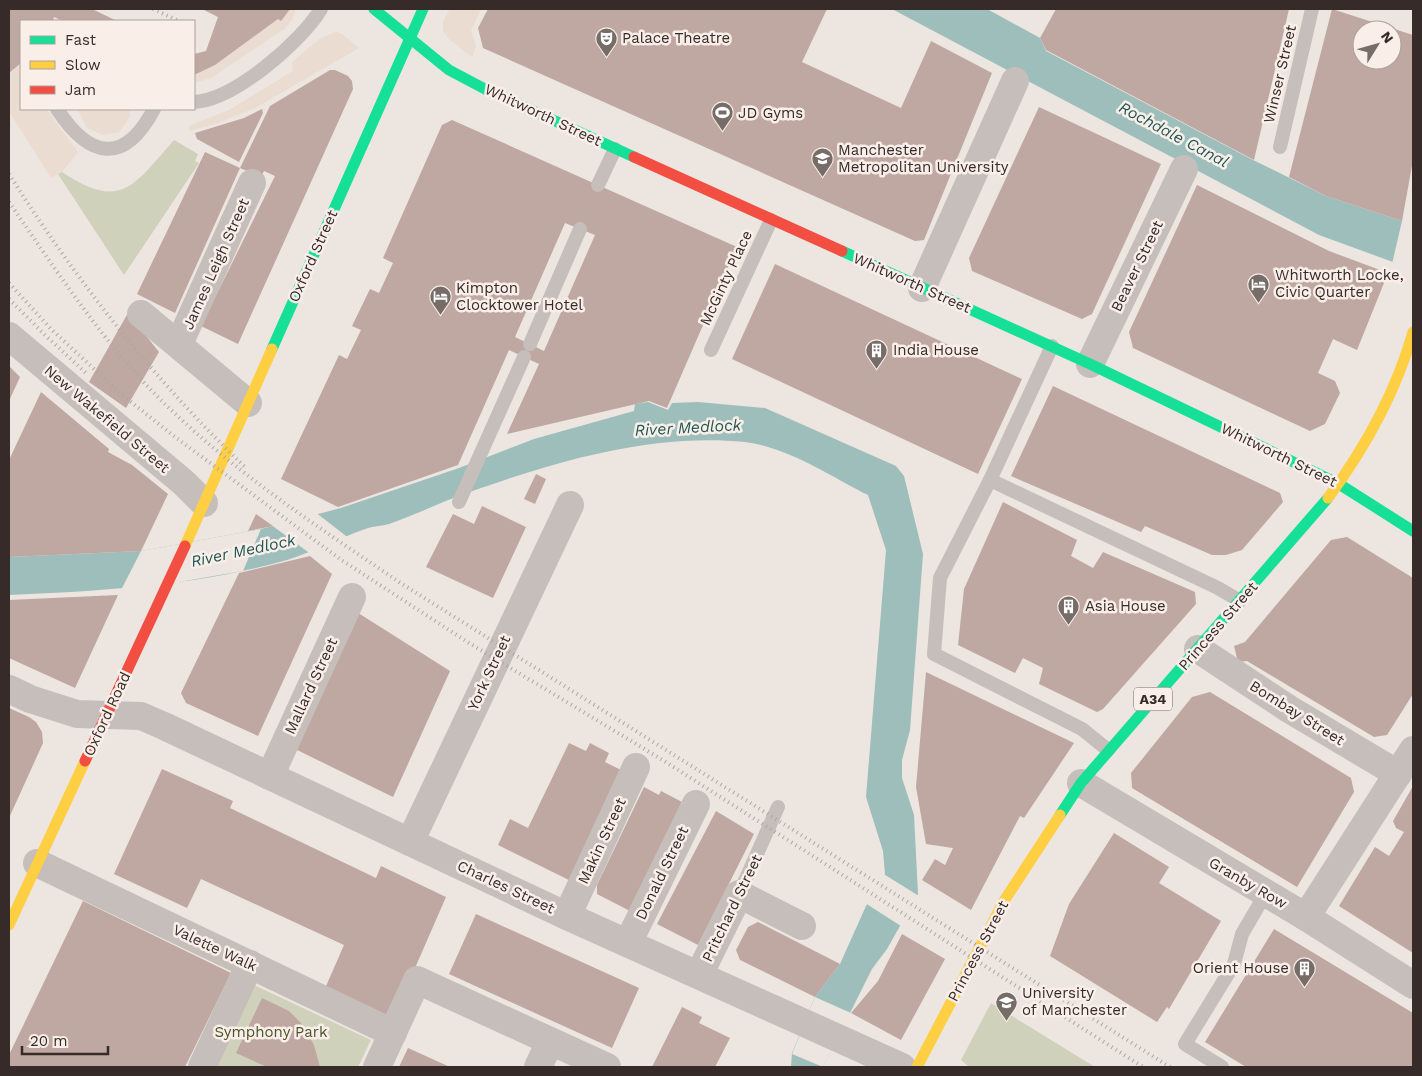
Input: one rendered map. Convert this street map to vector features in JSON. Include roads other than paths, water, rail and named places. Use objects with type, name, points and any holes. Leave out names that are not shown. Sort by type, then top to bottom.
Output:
[{"type":"main road","name":"Whitworth Street","points":[[374,9],[449,70],[461,77],[1090,364],[1339,484],[1413,531]]},
{"type":"main road","name":"Oxford Street","points":[[204,503],[423,9]]},
{"type":"main road","name":"Princess Street","points":[[916,1067],[1004,901],[1081,783],[1319,511],[1339,484],[1396,383],[1413,332]]},
{"type":"main road","name":"Oxford Road","points":[[9,925],[204,503]]},
{"type":"street","points":[[922,288],[1015,81]]},
{"type":"street","name":"Beaver Street","points":[[1090,364],[1184,169]]},
{"type":"street","name":"James Leigh Street","points":[[179,344],[252,183]]},
{"type":"street","points":[[141,314],[248,403]]},
{"type":"street","name":"New Wakefield Street","points":[[9,336],[184,483],[204,503]]},
{"type":"street","name":"York Street","points":[[410,842],[570,505]]},
{"type":"street","name":"Mallard Street","points":[[270,776],[352,597]]},
{"type":"street","name":"Bombay Street","points":[[1198,649],[1289,709],[1398,774]]},
{"type":"street","name":"Charles Street","points":[[9,689],[30,699],[78,714],[141,716],[567,916],[902,1067]]},
{"type":"street","points":[[1306,917],[1413,750]]},
{"type":"street","name":"Makin Street","points":[[567,916],[636,767]]},
{"type":"street","name":"Granby Row","points":[[1081,783],[1306,917],[1413,985]]},
{"type":"street","name":"Donald Street","points":[[628,943],[696,804]]},
{"type":"street","name":"Valette Walk","points":[[37,863],[393,1033]]},
{"type":"street","points":[[739,894],[802,926]]},
{"type":"street","name":"Pritchard Street","points":[[699,975],[739,894]]},
{"type":"street","points":[[202,1067],[250,964]]},
{"type":"street","points":[[377,1067],[417,980],[606,1067]]},
{"type":"street","points":[[538,1067],[550,1042]]},
{"type":"lane","points":[[195,102],[213,98],[260,70],[296,40],[321,9]]},
{"type":"lane","name":"Winser Street","points":[[1280,147],[1312,9]]},
{"type":"lane","points":[[58,110],[70,129],[85,143],[109,150],[122,146],[135,135],[153,110]]},
{"type":"lane","points":[[598,185],[615,148]]},
{"type":"lane","name":"McGinty Place","points":[[711,350],[771,220]]},
{"type":"lane","points":[[459,502],[580,229]]},
{"type":"lane","points":[[1052,346],[990,480],[940,578],[934,654],[1082,729],[1108,750]]},
{"type":"lane","points":[[990,480],[1218,588],[1240,601]]},
{"type":"lane","name":"Pritchard Street","points":[[739,894],[778,807]]},
{"type":"lane","points":[[1222,1067],[1184,1044],[1234,964],[1242,934],[1266,893]]},
{"type":"water","name":"Rochdale Canal","points":[[892,9],[987,9],[1040,38],[1046,51],[1251,159],[1326,196],[1402,221],[1413,235],[1393,262],[1319,235]]},
{"type":"water","name":"River Medlock","points":[[648,402],[668,410],[672,403],[698,402],[765,408],[896,466],[904,476],[923,554],[910,730],[902,760],[902,778],[914,815],[918,894],[887,949],[872,969],[823,1067],[791,1067],[792,1053],[815,997],[840,964],[866,906],[885,874],[883,851],[866,797],[886,550],[868,495],[808,463],[761,445],[712,440],[678,441],[611,451],[545,467],[458,496],[389,524],[356,532],[299,556],[243,571],[143,586],[9,595],[9,557],[141,551],[261,529],[341,508],[459,468],[534,439],[634,411],[635,404]]},
{"type":"railway","points":[[153,9],[177,20]]},
{"type":"railway","points":[[9,174],[61,252],[118,328],[179,399],[245,467]]},
{"type":"railway","points":[[9,202],[77,300],[133,370],[181,419],[241,470],[399,582],[1170,1067]]},
{"type":"railway","points":[[9,283],[51,329],[121,394],[175,437],[340,559],[469,643],[661,759],[1143,1067]]},
{"type":"railway","points":[[9,299],[86,373]]},
{"type":"place","name":"Palace Theatre","points":[[606,57]]},
{"type":"place","name":"JD Gyms","points":[[722,132]]},
{"type":"place","name":"Manchester Metropolitan University","points":[[822,178]]},
{"type":"place","name":"Whitworth Locke, Civic Quarter","points":[[1259,303]]},
{"type":"place","name":"Kimpton Clocktower Hotel","points":[[440,316]]},
{"type":"place","name":"India House","points":[[877,369]]},
{"type":"place","name":"Asia House","points":[[1069,625]]},
{"type":"place","name":"Orient House","points":[[1305,987]]},
{"type":"place","name":"University of Manchester","points":[[1006,1021]]},
{"type":"park label","name":"Symphony Park","points":[[271,1032]]}]
